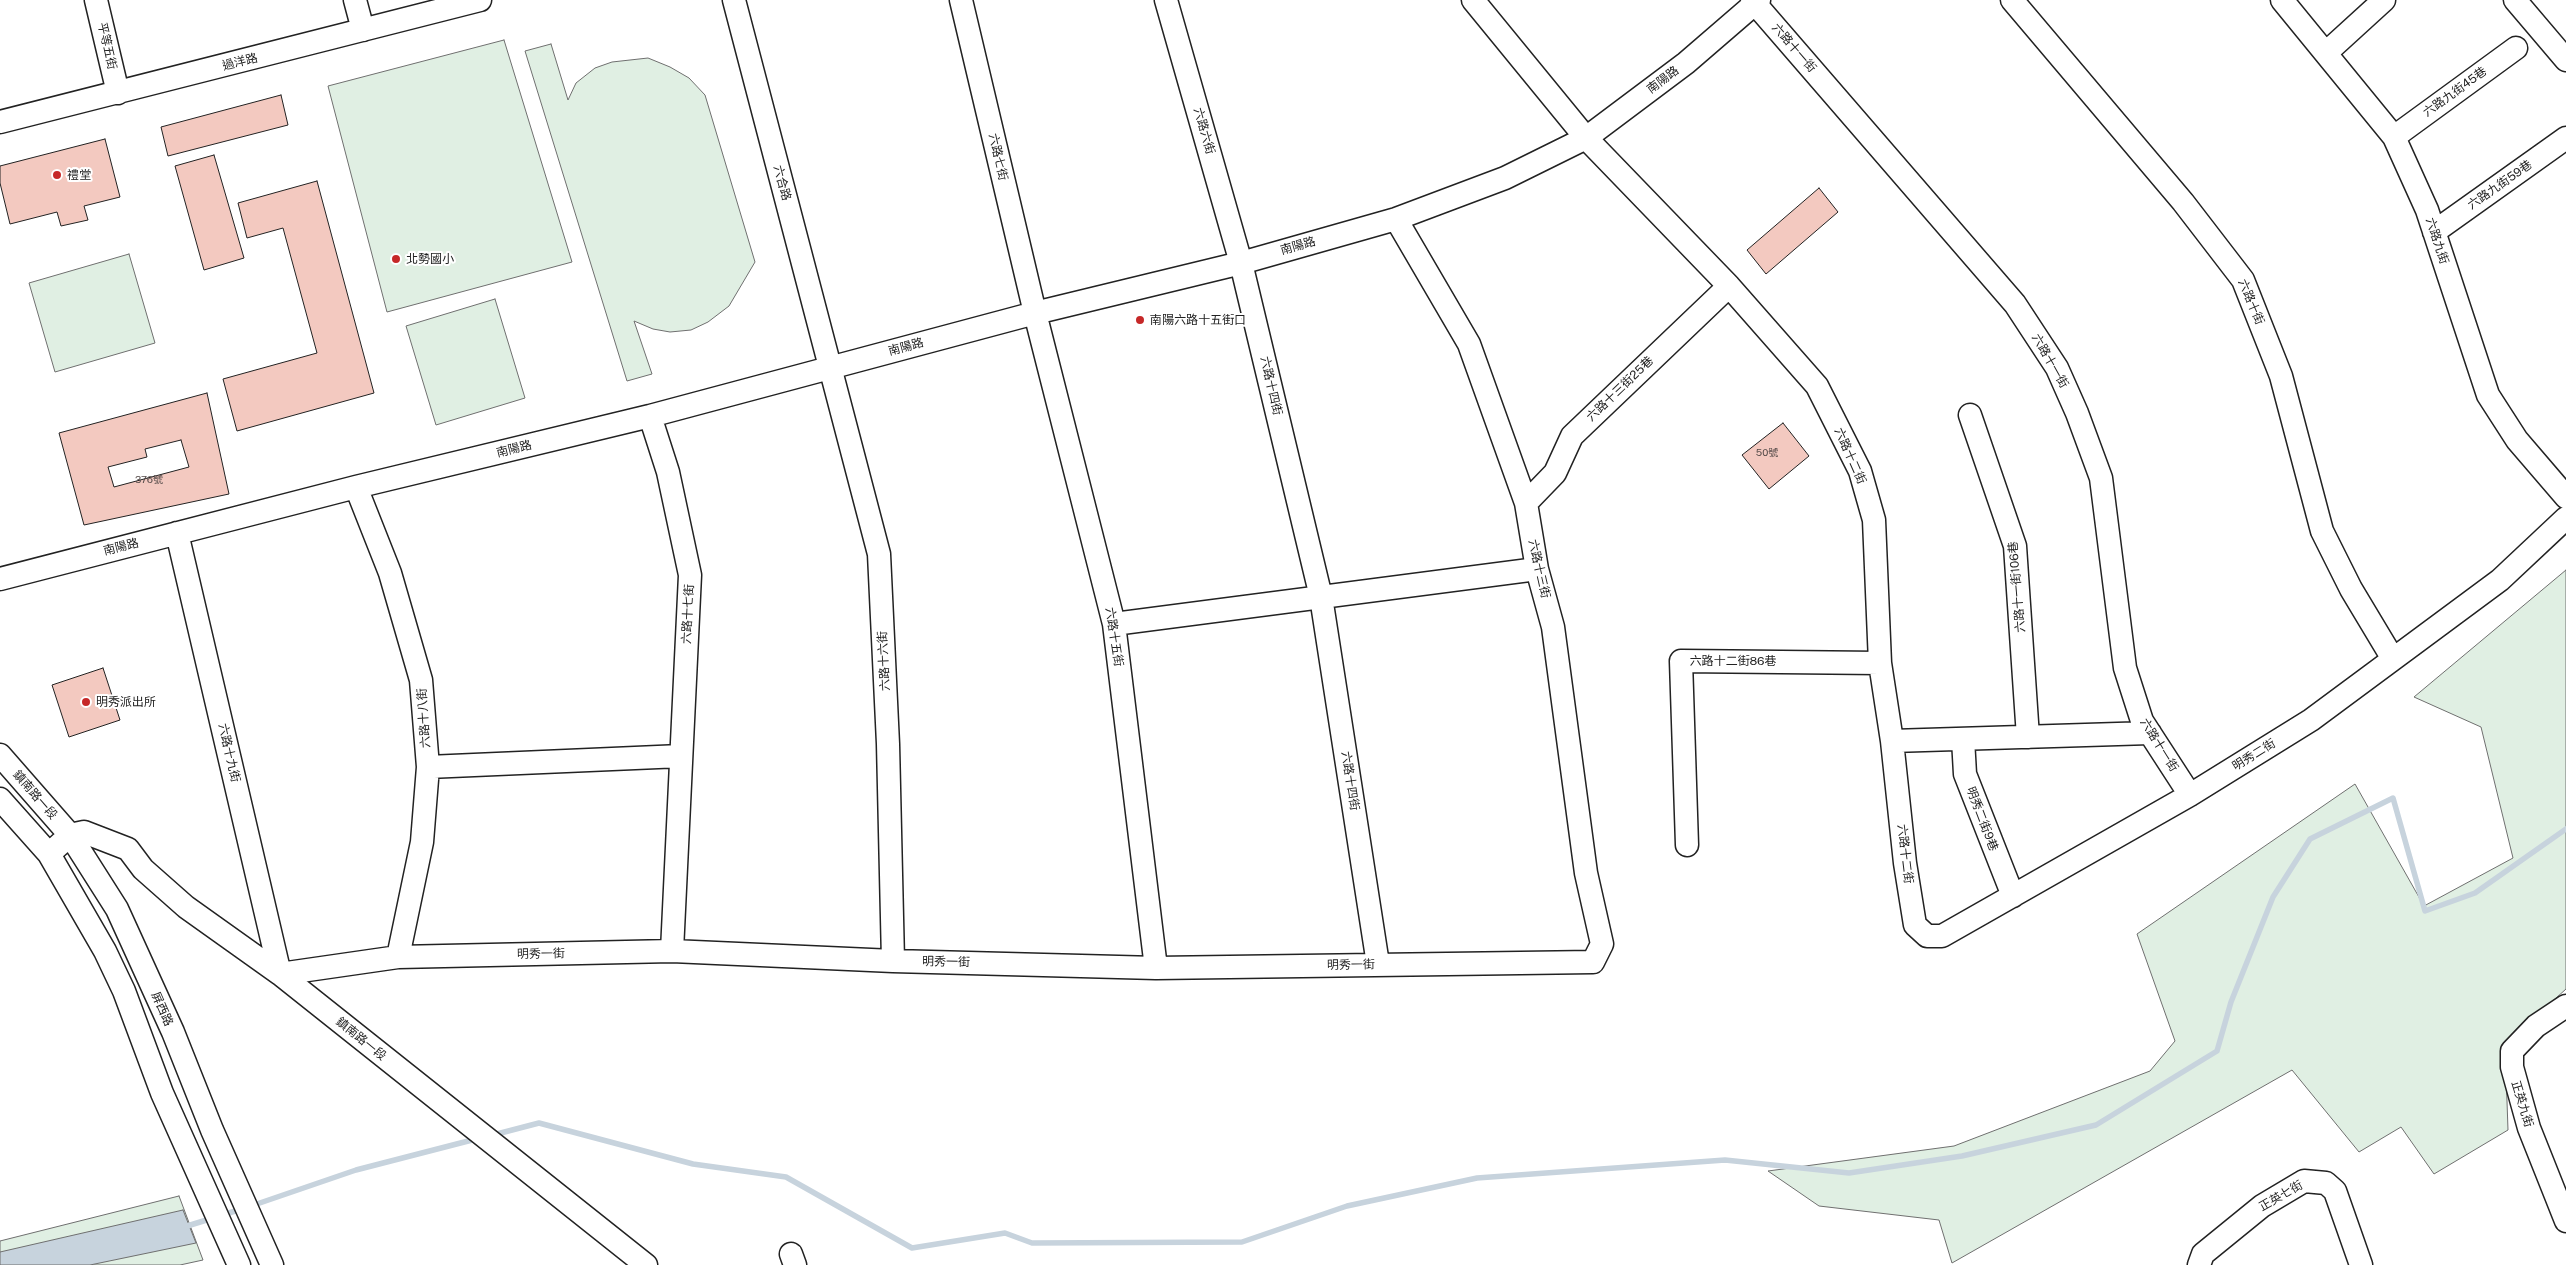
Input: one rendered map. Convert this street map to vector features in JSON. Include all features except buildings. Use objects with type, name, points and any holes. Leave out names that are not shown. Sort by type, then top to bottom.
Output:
[{"type":"street","name":"平等五街","points":[[96,0],[118,93]]},
{"type":"street","points":[[355,0],[363,30]]},
{"type":"street","name":"過洋路","points":[[0,122],[480,0]]},
{"type":"street","name":"六合路","points":[[734,0],[830,367]]},
{"type":"street","name":"六路七街","points":[[961,0],[1035,313]]},
{"type":"street","name":"六路六街","points":[[1166,0],[1241,262]]},
{"type":"street","points":[[1473,0],[1586,138]]},
{"type":"street","name":"六路十街","points":[[2012,0],[2183,202],[2243,280],[2281,376],[2322,531],[2351,589],[2393,659]]},
{"type":"street","name":"六路九街","points":[[2282,0],[2327,52],[2394,137],[2434,232],[2488,395],[2517,440],[2566,497]]},
{"type":"street","points":[[2327,52],[2384,0]]},
{"type":"street","points":[[2515,0],[2566,60]]},
{"type":"street","name":"南陽路","points":[[0,579],[356,487],[650,416],[1035,313],[1241,262],[1396,219],[1505,178],[1586,138],[1686,63],[1755,1]]},
{"type":"street","name":"六路十一街","points":[[1755,1],[2015,304],[2056,368],[2077,413],[2101,478],[2124,668],[2142,721],[2190,795]]},
{"type":"street","name":"六路九街45巷","points":[[2394,137],[2516,48]]},
{"type":"street","name":"六路十二街","points":[[1586,138],[1729,286],[1816,386],[1860,471],[1874,520],[1880,663],[1892,741],[1904,863],[1915,925]]},
{"type":"street","name":"六路九街59巷","points":[[2434,232],[2566,138]]},
{"type":"street","name":"六路十三街","points":[[1396,219],[1469,344],[1526,503],[1537,569],[1553,627],[1586,873],[1602,944]]},
{"type":"street","name":"六路十四街","points":[[1241,262],[1321,597],[1378,964]]},
{"type":"street","name":"六路十三街25巷","points":[[1526,503],[1554,472],[1572,436],[1729,286]]},
{"type":"street","name":"六路十五街","points":[[1035,313],[1114,624],[1156,968]]},
{"type":"street","name":"六路十六街","points":[[830,367],[879,554],[888,744],[893,961]]},
{"type":"street","name":"六路十一街106巷","points":[[1970,415],[2016,546],[2028,737]]},
{"type":"street","name":"六路十七街","points":[[650,416],[668,472],[690,575],[672,951]]},
{"type":"street","name":"六路十八街","points":[[356,487],[390,573],[421,680],[428,767],[422,842],[398,957]]},
{"type":"street","name":"明秀二街","points":[[1915,925],[1927,936],[1942,936],[2190,795],[2311,720],[2500,580],[2566,518]]},
{"type":"street","name":"六路十九街","points":[[177,533],[280,974]]},
{"type":"street","points":[[1114,624],[1537,569]]},
{"type":"street","name":"六路十二街86巷","points":[[1687,846],[1681,661],[1880,663]]},
{"type":"street","points":[[1892,741],[2150,733]]},
{"type":"street","name":"明秀二街9巷","points":[[1963,739],[1965,774],[2012,896]]},
{"type":"street","name":"鎮南路一段","points":[[0,755],[70,835],[84,832],[128,849],[143,869],[186,907],[280,974],[646,1265]]},
{"type":"street","points":[[428,767],[681,756]]},
{"type":"street","points":[[0,799],[49,854],[86,914],[124,991],[162,1093],[239,1265]]},
{"type":"street","points":[[49,854],[70,835]]},
{"type":"street","name":"屏西路","points":[[70,835],[117,909],[272,1265]]},
{"type":"street","name":"明秀一街","points":[[280,974],[398,957],[672,951],[893,961],[1156,968],[1593,962],[1602,944]]},
{"type":"street","name":"正英九街","points":[[2566,1006],[2536,1026],[2512,1050],[2512,1067],[2529,1128],[2566,1221]]},
{"type":"street","name":"正英七街","points":[[2199,1265],[2203,1254],[2262,1206],[2304,1180],[2326,1183],[2335,1191],[2361,1265]]},
{"type":"green space","points":[[504,40],[572,262],[387,312],[328,86]]},
{"type":"green space","points":[[551,44],[568,100],[576,83],[595,68],[612,62],[648,58],[670,67],[689,78],[705,95],[755,262],[729,306],[708,322],[691,330],[670,332],[653,329],[634,321],[652,374],[627,381],[525,51]]},
{"type":"green space","points":[[129,254],[155,343],[55,372],[29,283]]},
{"type":"green space","points":[[495,299],[525,398],[436,425],[406,326]]},
{"type":"green space","points":[[2566,570],[2566,989],[2505,1044],[2508,1130],[2434,1174],[2401,1127],[2359,1152],[2292,1070],[1952,1263],[1939,1220],[1819,1206],[1768,1171],[1954,1146],[2150,1071],[2175,1041],[2137,934],[2355,784],[2424,906],[2513,858],[2481,727],[2414,697]]},
{"type":"green space","points":[[179,1196],[203,1260],[180,1265],[0,1265],[0,1241]]},
{"type":"shaded area","points":[[183,1210],[196,1243],[90,1265],[0,1265],[0,1252]]},
{"type":"waterway","points":[[493,1135],[539,1123],[693,1164],[786,1177],[912,1248],[1005,1233],[1032,1243],[1242,1242],[1347,1206],[1477,1178],[1725,1160],[1849,1173],[1962,1156],[2096,1125],[2217,1051],[2231,1002],[2273,897],[2310,839],[2393,798],[2425,911],[2475,893],[2566,829]]},
{"type":"waterway","points":[[251,1206],[356,1170],[476,1139]]},
{"type":"waterway","points":[[222,1215],[242,1209]]},
{"type":"waterway","points":[[184,1227],[213,1218]]},
{"type":"place","name":"禮堂","points":[[57,175]]},
{"type":"place","name":"北勢國小","points":[[396,259]]},
{"type":"place","name":"南陽六路十五街口","points":[[1140,320]]},
{"type":"place","name":"明秀派出所","points":[[86,702]]}]
